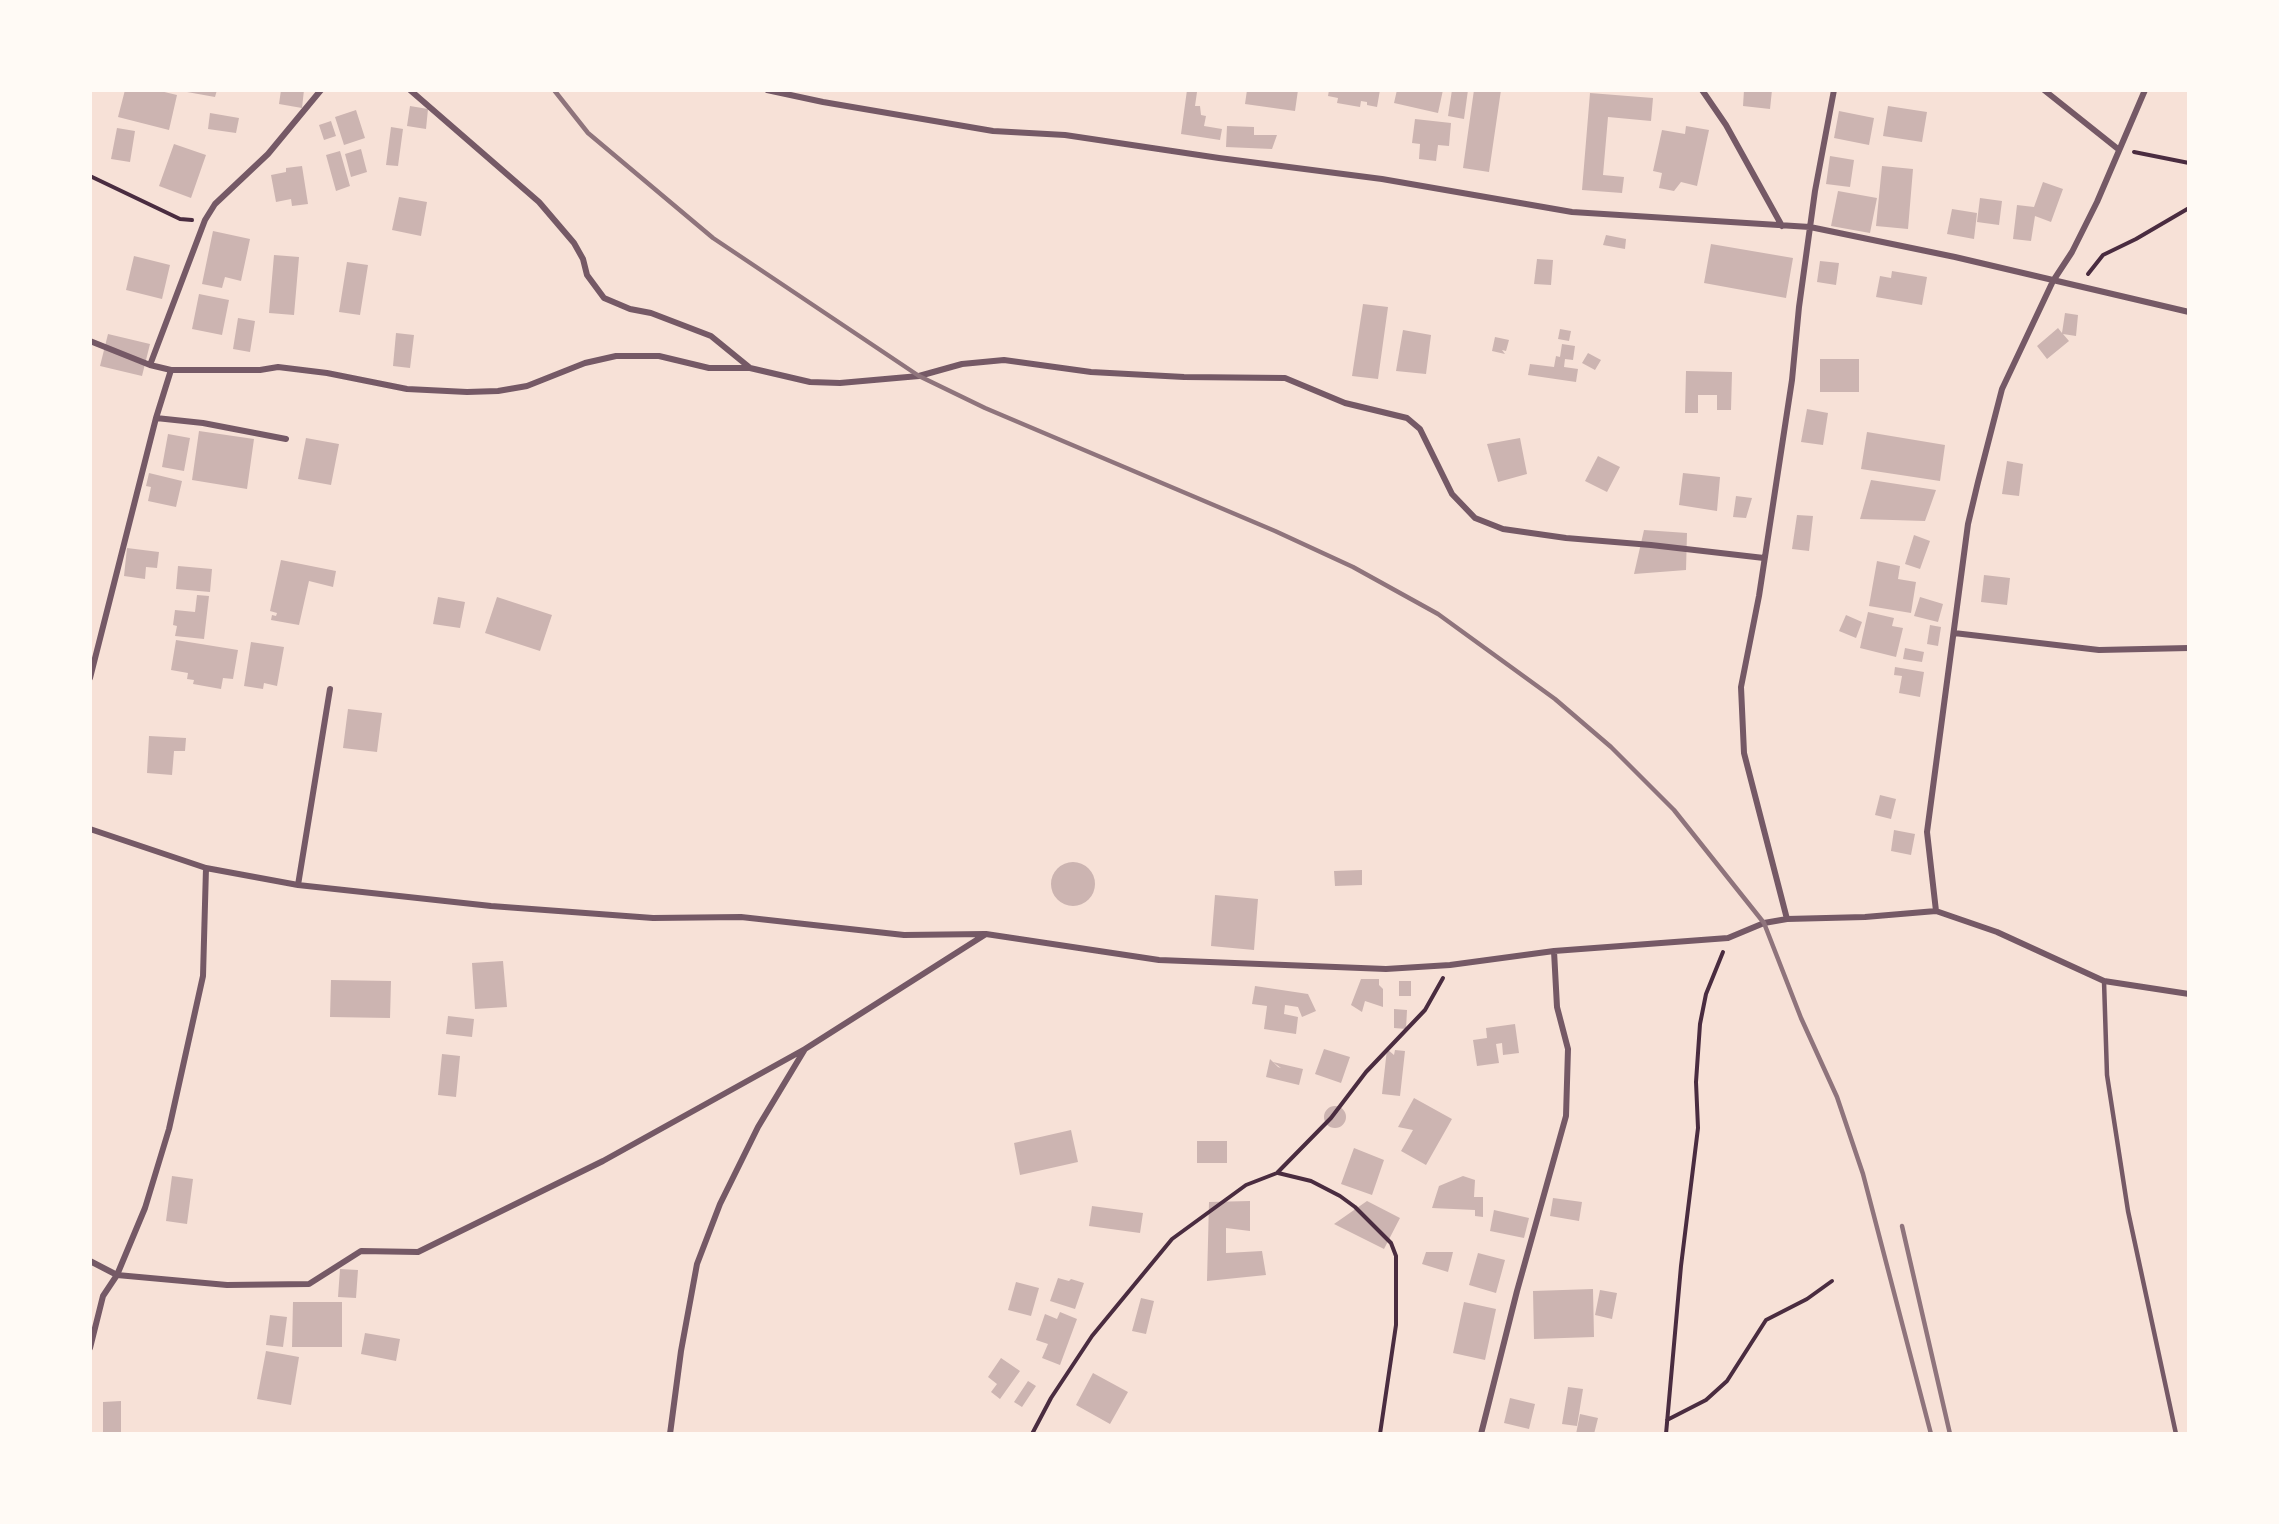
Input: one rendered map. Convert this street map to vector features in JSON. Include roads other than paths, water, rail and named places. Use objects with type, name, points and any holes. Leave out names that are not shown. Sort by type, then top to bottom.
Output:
[{"type":"street","points":[[150,365],[205,220],[215,204],[261,162],[321,90]]},
{"type":"street","points":[[410,90],[543,207],[574,243],[583,259],[587,275],[604,298],[711,336],[750,368]]},
{"type":"street","points":[[767,90],[823,102],[993,131],[1065,135],[1382,179],[1572,212],[1810,227],[1955,257],[2189,312]]},
{"type":"street","points":[[1702,90],[1726,125],[1782,226]]},
{"type":"street","points":[[1787,919],[1744,753],[1741,687],[1792,380],[1810,227],[1834,90]]},
{"type":"street","points":[[2044,90],[2118,149]]},
{"type":"street","points":[[1936,910],[1928,832],[1968,524],[2002,389],[2053,281],[2072,252],[2097,202],[2145,90]]},
{"type":"street","points":[[90,340],[150,365],[171,370],[260,370],[278,367],[327,373],[407,389],[467,392],[498,391],[527,386],[585,363],[616,356],[659,356],[709,368],[750,368],[810,382],[840,384],[919,376],[962,364],[1004,360],[1091,372],[1184,377],[1285,378],[1345,403],[1407,418],[1420,429],[1452,495],[1475,518],[1503,529],[1566,538],[1651,544],[1764,558]]},
{"type":"street","points":[[90,678],[156,418],[171,370]]},
{"type":"street","points":[[156,418],[203,423],[286,439]]},
{"type":"street","points":[[1954,633],[2099,650],[2189,648]]},
{"type":"street","points":[[298,885],[330,689]]},
{"type":"street","points":[[90,829],[207,868],[298,885],[491,906],[653,918],[741,917],[904,935],[986,934],[1159,960],[1386,969],[1450,965],[1554,951],[1728,938],[1764,923],[1787,919],[1865,917],[1936,910],[1997,932],[2104,981],[2189,994]]},
{"type":"street","points":[[90,1348],[103,1296],[117,1275],[145,1208],[169,1129],[203,976],[203,924],[207,868]]},
{"type":"street","points":[[90,1261],[117,1275],[227,1285],[309,1284],[361,1251],[418,1252],[603,1161],[806,1049],[986,934]]},
{"type":"street","points":[[1481,1434],[1517,1291],[1566,1116],[1568,1049],[1557,1007],[1554,951]]},
{"type":"street","points":[[670,1434],[681,1351],[697,1264],[720,1204],[758,1127],[806,1049]]},
{"type":"lane","points":[[2104,981],[2107,1075],[2128,1212],[2176,1434]]},
{"type":"railway","points":[[554,90],[588,133],[713,238],[919,376],[985,408],[1275,531],[1353,567],[1438,614],[1555,699],[1611,747],[1674,810],[1764,923],[1801,1018],[1837,1097],[1863,1174],[1931,1434]]},
{"type":"railway","points":[[1902,1226],[1950,1434]]}]
